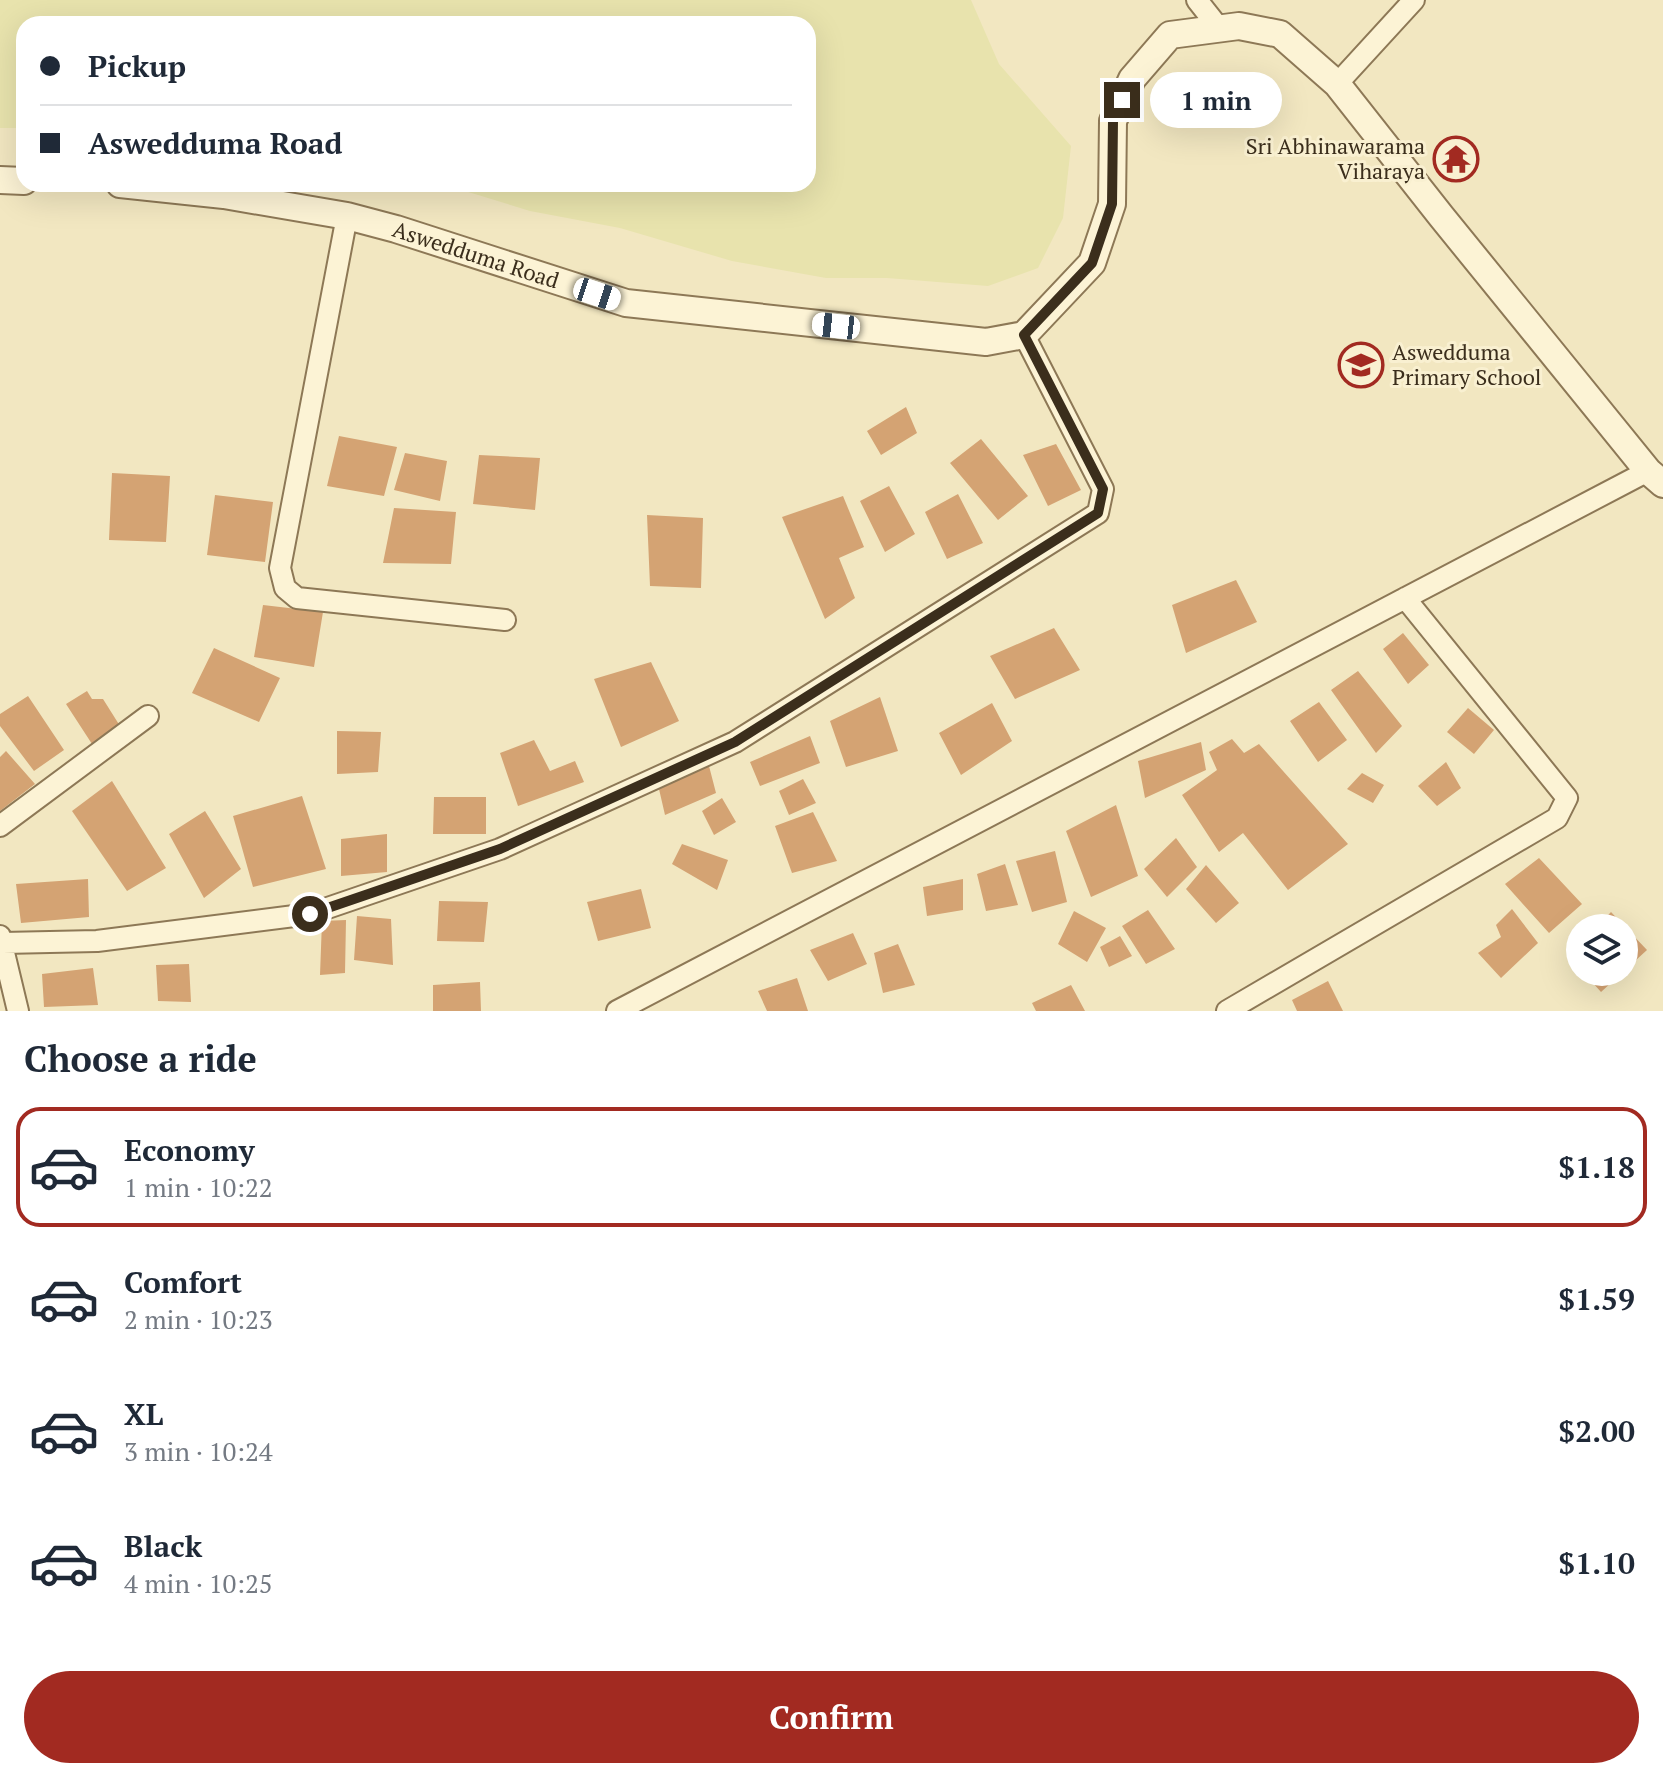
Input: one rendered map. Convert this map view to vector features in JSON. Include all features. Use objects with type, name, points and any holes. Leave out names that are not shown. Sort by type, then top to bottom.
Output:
[{"type":"street","points":[[1197,0],[1219,28]]},
{"type":"street","points":[[1337,84],[1414,0]]},
{"type":"street","points":[[18,1011],[1,940],[97,941],[310,914],[500,849],[735,742],[1098,513],[1103,489],[1024,335],[1092,263],[1112,204],[1113,121],[1132,79],[1170,35],[1239,26],[1280,34],[1337,84],[1441,216],[1656,477],[1405,598],[617,1011]]},
{"type":"street","name":"Aswedduma Road","points":[[196,192],[347,216],[626,303],[986,342],[1024,335]]},
{"type":"street","points":[[347,216],[280,568],[285,588],[297,598],[505,620]]},
{"type":"street","points":[[1227,1011],[1557,818],[1567,798],[1405,598]]},
{"type":"street","points":[[0,826],[148,716]]},
{"type":"shaded area","points":[[0,0],[971,0],[999,64],[1071,146],[1063,218],[1038,268],[988,286],[887,278],[826,278],[732,261],[620,228],[530,211],[468,192],[816,192],[816,16],[16,16],[16,128],[0,128]]},
{"type":"building","points":[[906,407],[917,433],[881,455],[867,431]]},
{"type":"building","points":[[339,436],[397,447],[384,496],[327,486]]},
{"type":"building","points":[[981,439],[1028,496],[998,520],[950,463]]},
{"type":"building","points":[[1056,444],[1081,490],[1048,506],[1023,455]]},
{"type":"building","points":[[405,453],[447,461],[440,501],[394,490]]},
{"type":"building","points":[[479,455],[540,458],[535,510],[473,504]]},
{"type":"building","points":[[112,473],[170,476],[166,542],[109,540]]},
{"type":"building","points":[[889,486],[915,534],[885,552],[860,501]]},
{"type":"building","points":[[958,494],[983,543],[947,559],[925,512]]},
{"type":"building","points":[[215,495],[273,502],[265,562],[207,555]]},
{"type":"building","points":[[843,496],[864,547],[839,558],[855,598],[825,619],[782,517]]},
{"type":"building","points":[[394,508],[456,512],[451,564],[383,563]]},
{"type":"building","points":[[647,515],[703,518],[701,588],[650,586]]},
{"type":"building","points":[[1236,580],[1257,622],[1186,653],[1172,605]]},
{"type":"building","points":[[263,605],[323,612],[314,667],[254,657]]},
{"type":"building","points":[[1054,628],[1080,670],[1015,699],[990,656]]},
{"type":"building","points":[[1403,633],[1429,665],[1408,684],[1383,649]]},
{"type":"building","points":[[214,648],[280,678],[259,722],[192,693]]},
{"type":"building","points":[[651,662],[679,721],[621,747],[594,679]]},
{"type":"building","points":[[1358,671],[1402,726],[1376,753],[1331,690]]},
{"type":"building","points":[[87,691],[92,699],[103,699],[120,726],[92,744],[66,704]]},
{"type":"building","points":[[28,696],[64,750],[34,771],[0,726],[0,714]]},
{"type":"building","points":[[880,697],[898,751],[846,767],[830,721]]},
{"type":"building","points":[[1319,702],[1347,740],[1318,762],[1290,721]]},
{"type":"building","points":[[992,703],[1012,741],[961,775],[939,733]]},
{"type":"building","points":[[1468,708],[1494,730],[1474,754],[1447,732]]},
{"type":"building","points":[[337,731],[381,732],[378,772],[337,774]]},
{"type":"building","points":[[810,736],[820,763],[760,786],[750,762]]},
{"type":"building","points":[[1232,739],[1244,753],[1259,744],[1348,844],[1288,890],[1243,833],[1219,852],[1182,795],[1217,770],[1209,752]]},
{"type":"building","points":[[534,740],[550,771],[575,761],[584,782],[518,806],[500,753]]},
{"type":"building","points":[[1201,742],[1206,770],[1145,798],[1138,761]]},
{"type":"building","points":[[6,751],[35,784],[0,811],[0,757]]},
{"type":"building","points":[[1446,762],[1461,788],[1437,806],[1418,786]]},
{"type":"building","points":[[709,766],[716,793],[665,815],[659,789]]},
{"type":"building","points":[[1362,773],[1384,785],[1373,803],[1347,789]]},
{"type":"building","points":[[803,779],[816,803],[789,815],[779,791]]},
{"type":"building","points":[[112,781],[166,868],[127,891],[72,811]]},
{"type":"building","points":[[302,796],[326,869],[253,887],[233,816]]},
{"type":"building","points":[[434,797],[486,797],[486,834],[433,834]]},
{"type":"building","points":[[722,798],[736,822],[714,835],[702,811]]},
{"type":"building","points":[[1116,805],[1138,876],[1091,897],[1066,831]]},
{"type":"building","points":[[205,811],[241,869],[204,898],[169,834]]},
{"type":"building","points":[[813,812],[837,861],[792,873],[775,826]]},
{"type":"building","points":[[387,834],[387,872],[341,876],[341,839]]},
{"type":"building","points":[[1176,838],[1197,867],[1167,897],[1144,869]]},
{"type":"building","points":[[682,844],[728,860],[717,890],[672,864]]},
{"type":"building","points":[[1055,851],[1067,902],[1032,912],[1016,861]]},
{"type":"building","points":[[1539,858],[1582,904],[1571,914],[1566,914],[1566,918],[1549,933],[1505,884]]},
{"type":"building","points":[[1005,864],[1018,905],[986,911],[977,874]]},
{"type":"building","points":[[1206,865],[1239,903],[1216,923],[1186,889]]},
{"type":"building","points":[[88,879],[89,917],[21,923],[16,884]]},
{"type":"building","points":[[963,879],[963,910],[927,916],[923,887]]},
{"type":"building","points":[[641,889],[651,928],[598,941],[587,902]]},
{"type":"building","points":[[439,901],[488,902],[484,942],[437,941]]},
{"type":"building","points":[[1512,909],[1538,943],[1501,978],[1478,953],[1501,937],[1496,925]]},
{"type":"building","points":[[1148,910],[1175,949],[1146,964],[1122,926]]},
{"type":"building","points":[[1074,911],[1106,928],[1087,962],[1058,944]]},
{"type":"building","points":[[357,916],[391,919],[393,965],[354,960]]},
{"type":"building","points":[[346,920],[345,973],[320,975],[322,921]]},
{"type":"building","points":[[853,933],[867,964],[828,981],[810,950]]},
{"type":"building","points":[[1120,936],[1132,956],[1109,967],[1100,947]]},
{"type":"building","points":[[1638,940],[1647,950],[1638,958]]},
{"type":"building","points":[[898,944],[915,985],[883,993],[874,953]]},
{"type":"building","points":[[189,964],[191,1002],[158,1001],[156,965]]},
{"type":"building","points":[[93,968],[98,1005],[44,1007],[42,974]]},
{"type":"building","points":[[797,978],[808,1011],[767,1011],[758,991]]},
{"type":"building","points":[[1328,981],[1343,1011],[1297,1011],[1292,1000]]},
{"type":"building","points":[[480,982],[481,1011],[433,1011],[433,985]]},
{"type":"building","points":[[1071,985],[1085,1011],[1036,1011],[1032,1003]]},
{"type":"place","name":"Sri Abhinawarama Viharaya","points":[[1456,159]]},
{"type":"place","name":"Aswedduma Primary School","points":[[1361,365]]},
{"type":"route","points":[[310,914],[500,849],[735,742],[1098,513],[1103,489],[1024,335],[1092,263],[1112,204],[1113,121],[1122,100]]}]
